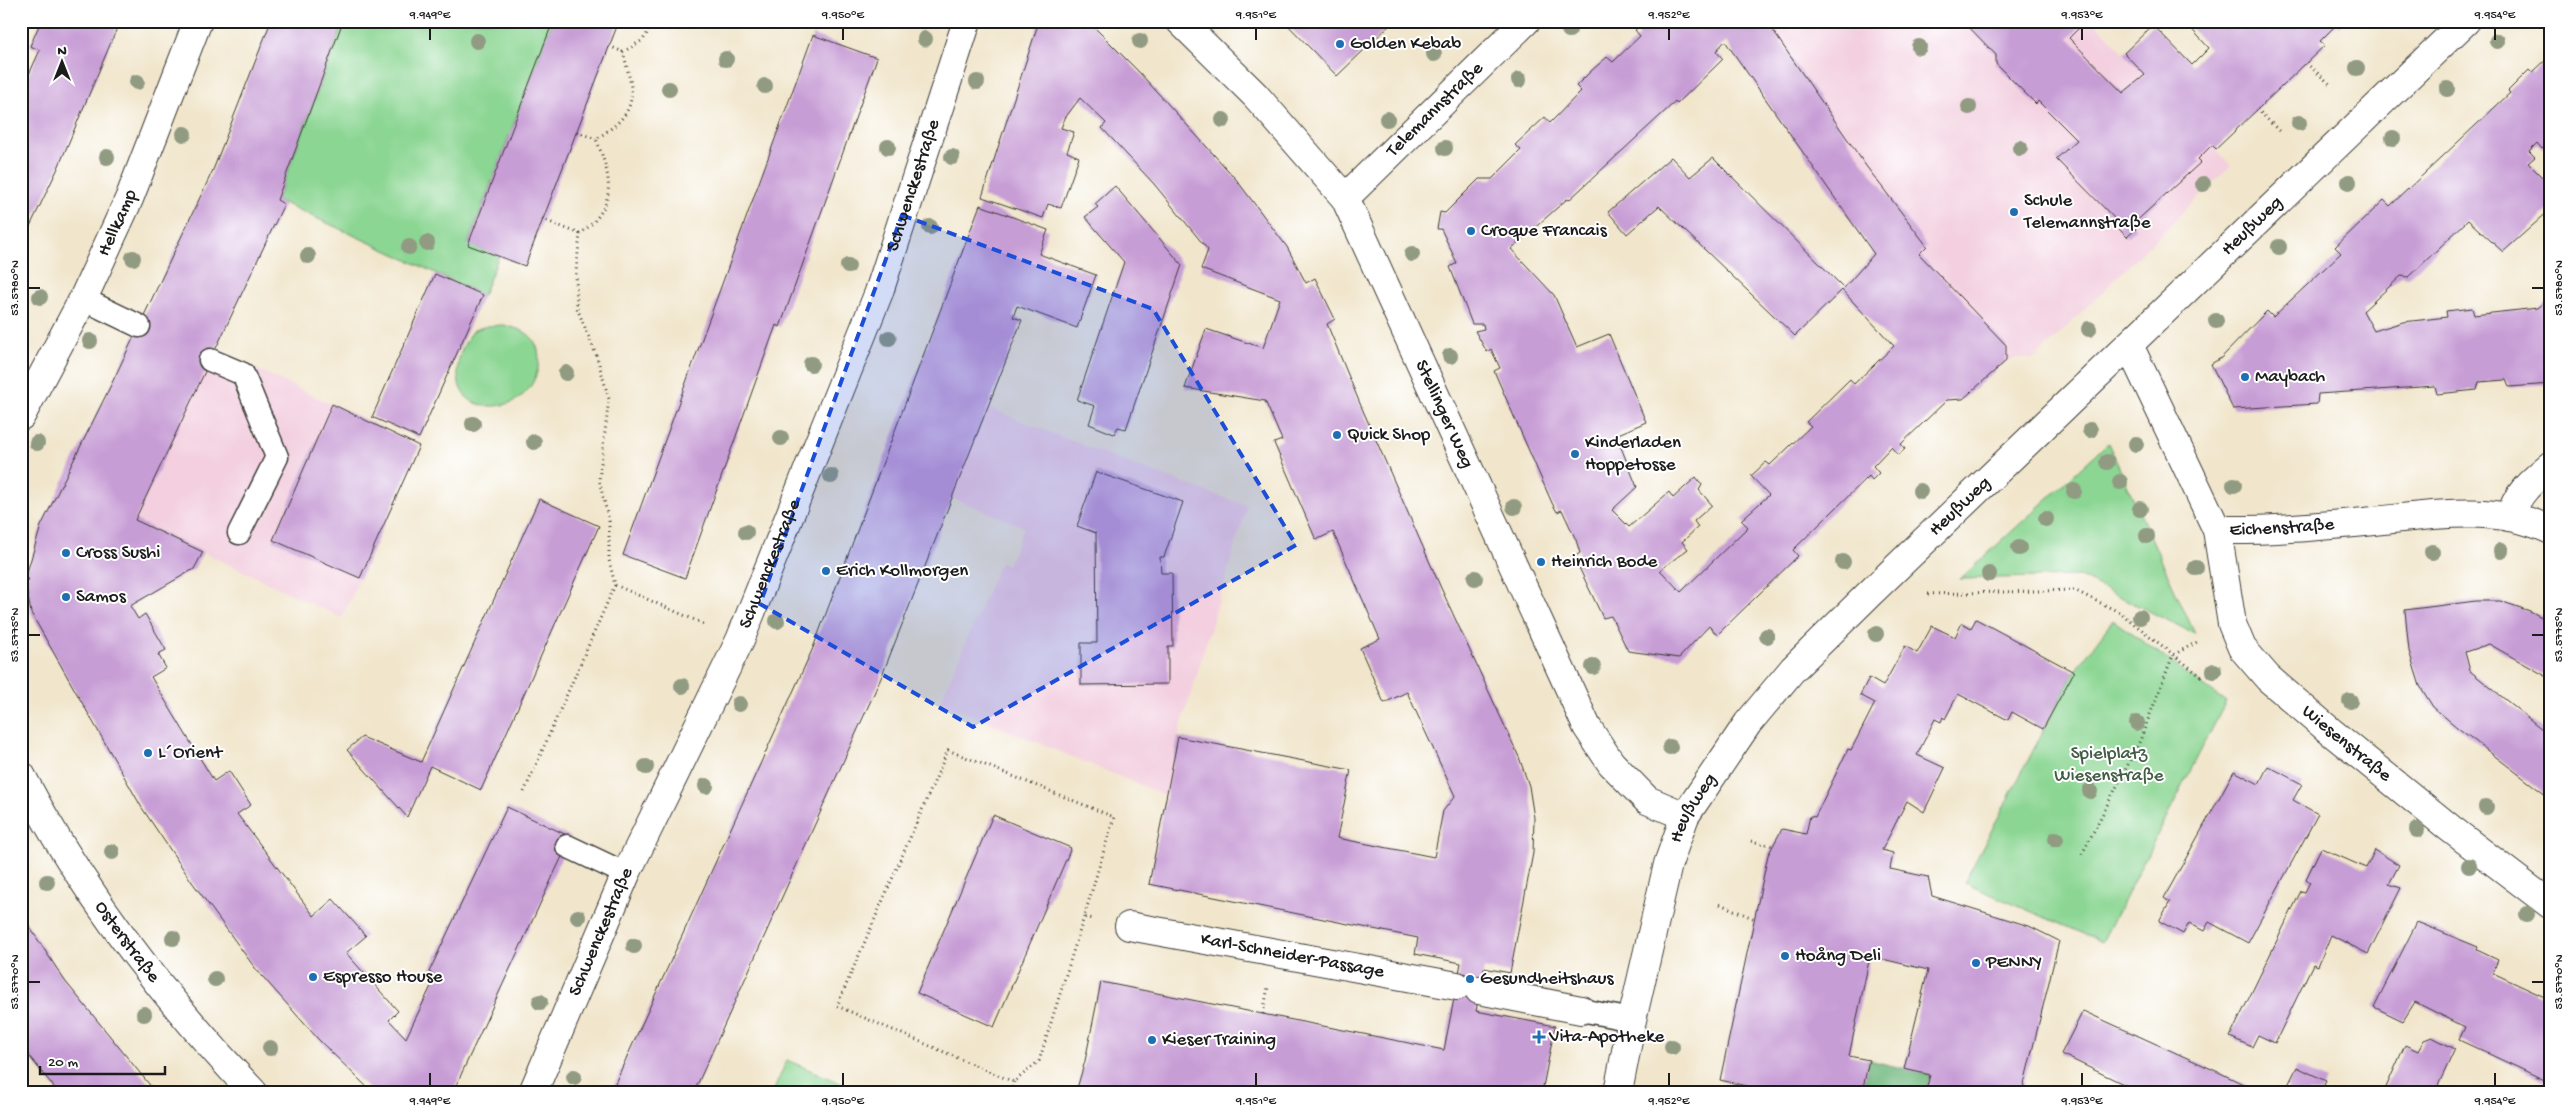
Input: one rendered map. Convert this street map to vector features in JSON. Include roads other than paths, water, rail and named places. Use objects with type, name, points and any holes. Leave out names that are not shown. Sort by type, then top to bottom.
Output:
[{"type":"street","name":"Hellkamp","points":[[21,416],[83,300],[129,199],[198,21]]},
{"type":"street","name":"Schwenckestraße","points":[[533,1092],[626,874],[748,622],[879,292],[968,21]]},
{"type":"street","name":"Stellinger Weg","points":[[1180,21],[1255,96],[1345,198],[1587,727],[1611,763],[1647,800],[1685,816]]},
{"type":"street","name":"Telemannstraße","points":[[1345,198],[1526,21]]},
{"type":"street","name":"Heußweg","points":[[1618,1092],[1632,1020],[1668,864],[1685,816],[1748,723],[1793,669],[2466,21]]},
{"type":"street","name":"Eichenstraße","points":[[2129,344],[2217,530],[2264,531],[2456,513],[2510,517],[2551,530]]},
{"type":"street","points":[[2510,517],[2518,496],[2525,487],[2551,465]]},
{"type":"street","name":"Wiesenstraße","points":[[2217,530],[2232,624],[2242,648],[2268,678],[2451,829],[2551,905]]},
{"type":"street","name":"Osterstraße","points":[[21,775],[68,855],[153,978],[212,1050],[253,1092]]},
{"type":"street","name":"Karl-Schneider-Passage","points":[[1129,926],[1581,1010]]},
{"type":"lane","points":[[83,300],[139,326]]},
{"type":"lane","points":[[210,360],[243,374],[276,457],[239,533]]},
{"type":"lane","points":[[567,846],[626,874]]},
{"type":"lane","name":"Karl-Schneider-Passage","points":[[1581,1010],[1632,1020]]},
{"type":"place","name":"Golden Kebab","points":[[1340,44]]},
{"type":"place","name":"Schule Telemannstraße","points":[[2014,212]]},
{"type":"place","name":"Croque Francais","points":[[1471,231]]},
{"type":"place","name":"Maybach","points":[[2245,377]]},
{"type":"place","name":"Quick Shop","points":[[1337,435]]},
{"type":"place","name":"Kinderladen Hoppetosse","points":[[1575,454]]},
{"type":"place","name":"Cross Sushi","points":[[66,553]]},
{"type":"place","name":"Heinrich Bode","points":[[1541,562]]},
{"type":"place","name":"Erich Kollmorgen","points":[[826,571]]},
{"type":"place","name":"Samos","points":[[66,597]]},
{"type":"place","name":"L´Orient","points":[[148,753]]},
{"type":"place","name":"Hoång Deli","points":[[1785,956]]},
{"type":"place","name":"PENNY","points":[[1976,963]]},
{"type":"place","name":"Espresso House","points":[[313,977]]},
{"type":"place","name":"Gesundheitshaus","points":[[1470,979]]},
{"type":"place","name":"Vita-Apotheke","points":[[1539,1037]]},
{"type":"place","name":"Kieser Training","points":[[1152,1040]]},
{"type":"park label","name":"Spielplatz Wiesenstraße","points":[[2109,765]]}]
